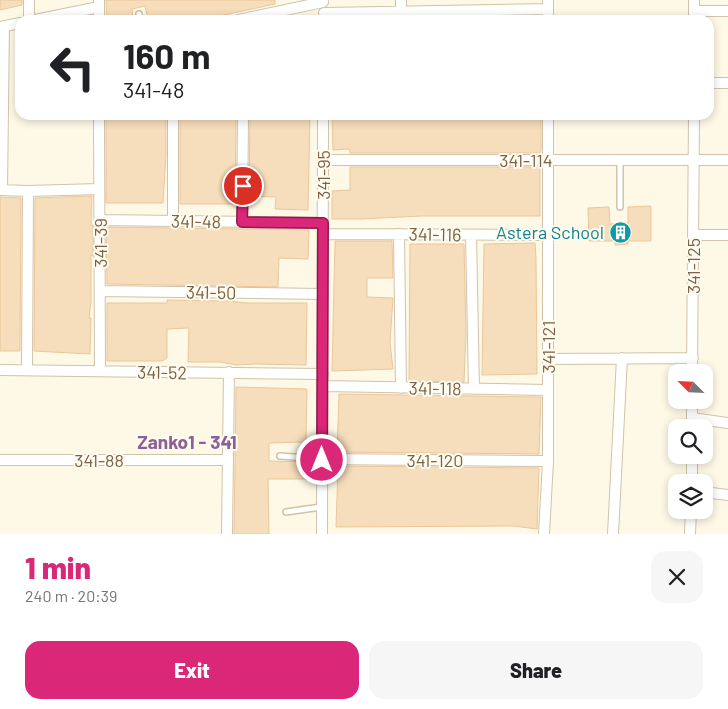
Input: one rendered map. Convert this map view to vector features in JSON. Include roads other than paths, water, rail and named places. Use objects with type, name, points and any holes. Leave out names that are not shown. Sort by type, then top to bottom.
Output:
[{"type":"street","points":[[29,0],[29,15]]},
{"type":"street","points":[[401,0],[401,11]]},
{"type":"street","points":[[694,0],[694,15]]},
{"type":"street","points":[[264,15],[324,1],[324,15]]},
{"type":"street","points":[[54,15],[99,4]]},
{"type":"street","points":[[339,15],[478,5],[548,10]]},
{"type":"street","points":[[701,15],[728,11]]},
{"type":"street","points":[[15,24],[2,27],[1,190],[99,189]]},
{"type":"street","points":[[714,83],[728,83]]},
{"type":"street","name":"341-39","points":[[99,120],[100,371]]},
{"type":"street","points":[[173,120],[173,221]]},
{"type":"street","points":[[242,222],[244,120]]},
{"type":"street","name":"341-95","points":[[322,534],[323,120]]},
{"type":"street","name":"341-121","points":[[544,534],[548,460],[548,120]]},
{"type":"street","name":"341-125","points":[[692,364],[694,120]]},
{"type":"street","name":"341-114","points":[[323,160],[728,160]]},
{"type":"street","points":[[27,370],[28,191]]},
{"type":"street","name":"341-48","points":[[100,220],[323,223]]},
{"type":"street","name":"341-116","points":[[323,234],[548,235]]},
{"type":"street","points":[[399,234],[401,388]]},
{"type":"street","points":[[471,235],[474,389]]},
{"type":"street","points":[[693,235],[728,235]]},
{"type":"street","name":"341-50","points":[[100,290],[323,294]]},
{"type":"street","points":[[613,534],[622,358]]},
{"type":"street","points":[[548,359],[692,358]]},
{"type":"street","name":"341-52","points":[[0,370],[323,374]]},
{"type":"street","points":[[227,534],[228,372]]},
{"type":"street","name":"341-118","points":[[322,386],[548,390]]},
{"type":"street","points":[[713,423],[728,423]]},
{"type":"street","name":"341-88","points":[[0,460],[228,460]]},
{"type":"street","name":"341-120","points":[[322,460],[548,460]]},
{"type":"street","points":[[713,493],[728,495]]},
{"type":"street","points":[[690,534],[691,519]]},
{"type":"lane","points":[[620,160],[620,207]]},
{"type":"lane","points":[[280,456],[322,460]]},
{"type":"lane","points":[[286,512],[321,507]]},
{"type":"place","name":"Astera School","points":[[620,232]]},
{"type":"district","name":"Zanko1 - 341","points":[[187,441]]}]
